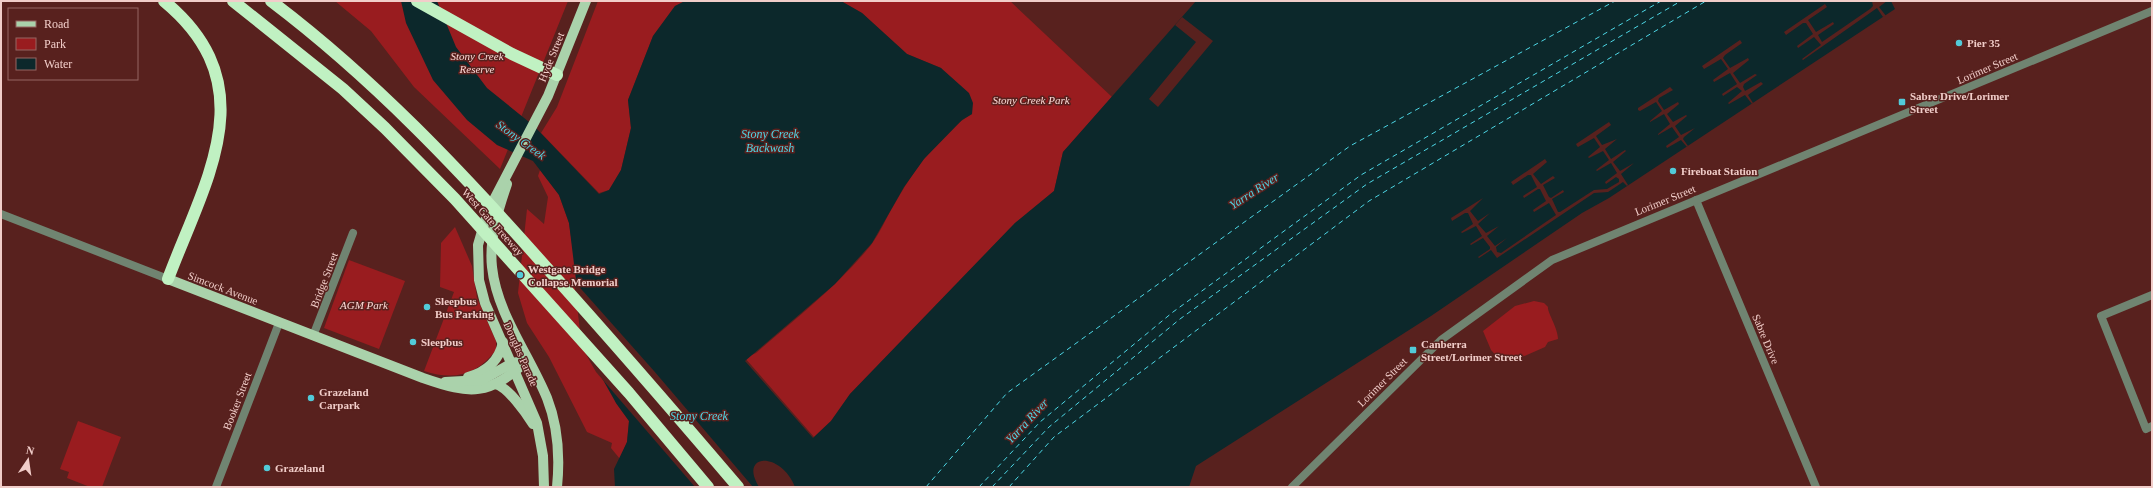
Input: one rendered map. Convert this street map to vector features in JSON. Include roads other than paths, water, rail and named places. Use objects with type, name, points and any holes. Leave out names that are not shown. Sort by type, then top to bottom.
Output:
[{"type":"highway","points":[[164,1],[187,23],[205,48],[218,84],[222,117],[219,141],[213,165],[168,279]]},
{"type":"highway","name":"West Gate Freeway","points":[[233,1],[343,89],[455,200],[629,393],[708,487]]},
{"type":"highway","name":"West Gate Freeway","points":[[270,1],[358,72],[471,184],[646,378],[738,487]]},
{"type":"highway","points":[[416,1],[512,54],[557,75]]},
{"type":"main road","name":"Hyde Street","points":[[535,121],[557,75],[586,1]]},
{"type":"main road","name":"Douglas Parade","points":[[535,121],[485,218],[480,236],[478,256],[479,280],[483,297],[535,417],[541,445],[544,487]]},
{"type":"main road","name":"Douglas Parade","points":[[513,166],[495,225],[492,266],[501,302],[552,414],[558,445],[557,487]]},
{"type":"main road","name":"Simcock Avenue","points":[[168,279],[313,336],[440,382],[467,390],[495,384],[514,367]]},
{"type":"main road","points":[[440,382],[484,371],[498,356],[503,342]]},
{"type":"main road","points":[[514,367],[528,360]]},
{"type":"main road","name":"Simcock Avenue","points":[[440,382],[482,380],[514,367]]},
{"type":"main road","points":[[495,384],[504,389],[524,410],[533,424],[541,445]]},
{"type":"street","name":"Lorimer Street","points":[[1292,487],[1441,340],[1547,263],[1562,255],[2152,11]]},
{"type":"street","name":"Sabre Drive","points":[[1696,200],[1816,487]]},
{"type":"street","name":"Simcock Avenue","points":[[1,214],[168,279]]},
{"type":"street","name":"Bridge Street","points":[[313,336],[353,233]]},
{"type":"street","points":[[2152,295],[2101,316],[2146,429],[2152,426]]},
{"type":"street","name":"Booker Street","points":[[216,487],[279,323]]},
{"type":"water","points":[[401,1],[437,1],[456,47],[487,88],[534,126],[599,194],[609,190],[621,170],[631,128],[628,100],[653,36],[675,6],[685,1],[841,1],[862,13],[907,54],[941,68],[969,93],[973,103],[972,114],[962,120],[924,159],[904,187],[872,243],[835,284],[745,361],[813,438],[831,421],[850,394],[1015,223],[1054,191],[1063,152],[1196,1],[1891,1],[1895,9],[1609,198],[1582,213],[1431,316],[1196,466],[1189,487],[795,487],[789,475],[781,467],[772,462],[764,461],[757,463],[754,468],[754,476],[759,487],[615,487],[614,469],[627,442],[629,421],[616,403],[584,346],[569,223],[559,195],[533,161],[497,145],[467,120],[433,80],[406,23]]},
{"type":"place","name":"Pier 35","points":[[1959,43]]},
{"type":"place","name":"Sabre Drive/Lorimer Street","points":[[1902,102]]},
{"type":"place","name":"Fireboat Station","points":[[1673,171]]},
{"type":"place","name":"Westgate Bridge Collapse Memorial","points":[[520,275]]},
{"type":"place","name":"Sleepbus Bus Parking","points":[[427,307]]},
{"type":"place","name":"Sleepbus","points":[[413,342]]},
{"type":"place","name":"Canberra Street/Lorimer Street","points":[[1413,350]]},
{"type":"place","name":"Grazeland Carpark","points":[[311,398]]},
{"type":"place","name":"Grazeland","points":[[267,468]]},
{"type":"park label","name":"Stony Creek Reserve","points":[[477,62]]},
{"type":"park label","name":"Stony Creek Park","points":[[1031,100]]},
{"type":"park label","name":"AGM Park","points":[[364,305]]},
{"type":"water label","name":"Stony Creek","points":[[521,140]]},
{"type":"water label","name":"Stony Creek Backwash","points":[[770,141]]},
{"type":"water label","name":"Yarra River","points":[[1254,191]]},
{"type":"water label","name":"Stony Creek","points":[[699,416]]},
{"type":"water label","name":"Yarra River","points":[[1027,421]]}]
